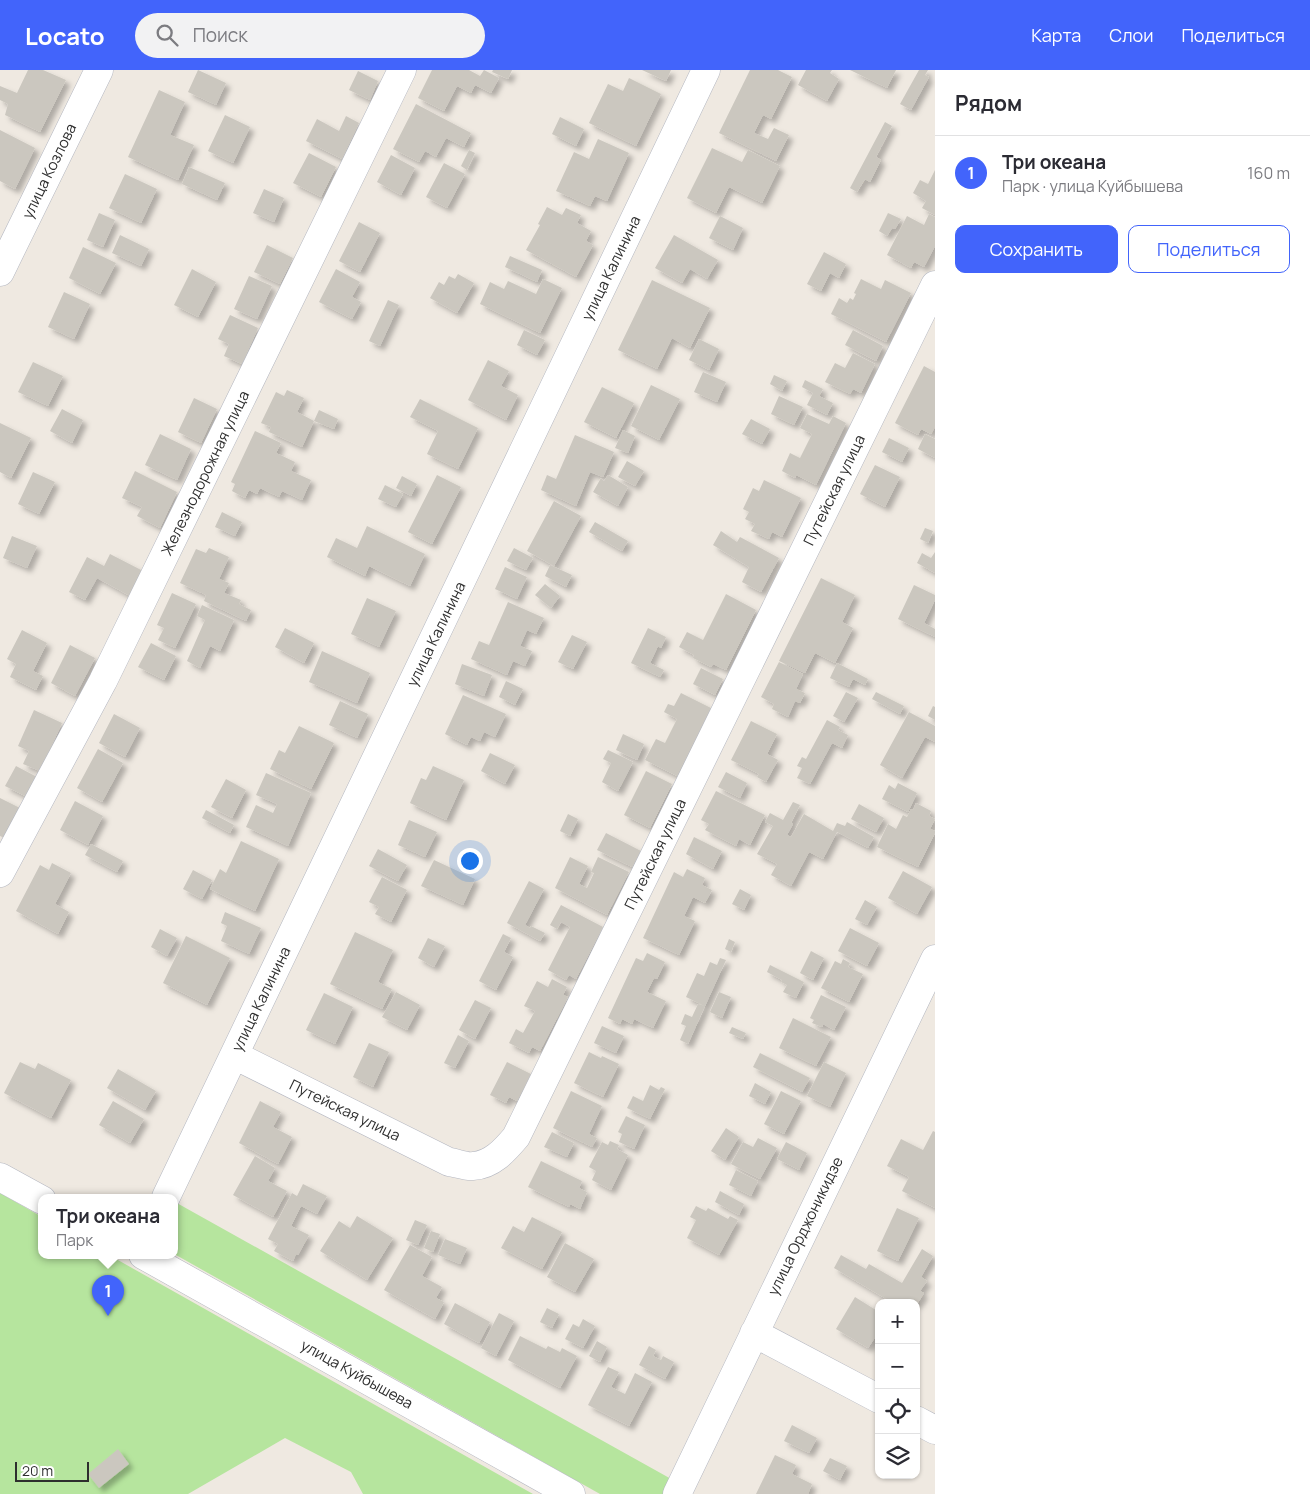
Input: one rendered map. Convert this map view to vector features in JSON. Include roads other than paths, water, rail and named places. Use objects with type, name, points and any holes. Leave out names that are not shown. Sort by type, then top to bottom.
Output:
[{"type":"street","name":"улица Козлова","points":[[0,272],[99,70]]},
{"type":"street","name":"Железнодорожная улица","points":[[0,872],[103,681],[402,70]]},
{"type":"street","name":"улица Калинина","points":[[167,1194],[706,70]]},
{"type":"street","name":"Путейская улица","points":[[234,1055],[449,1162],[474,1166],[495,1158],[506,1149],[516,1137],[935,285]]},
{"type":"street","name":"улица Орджоникидзе","points":[[677,1494],[935,959]]},
{"type":"street","points":[[0,1177],[38,1198]]},
{"type":"street","name":"улица Куйбышева","points":[[151,1259],[543,1487],[571,1494]]},
{"type":"street","points":[[754,1333],[875,1397]]},
{"type":"street","points":[[920,1422],[935,1430]]},
{"type":"place","name":"Три океана","points":[[108,1316]]}]
